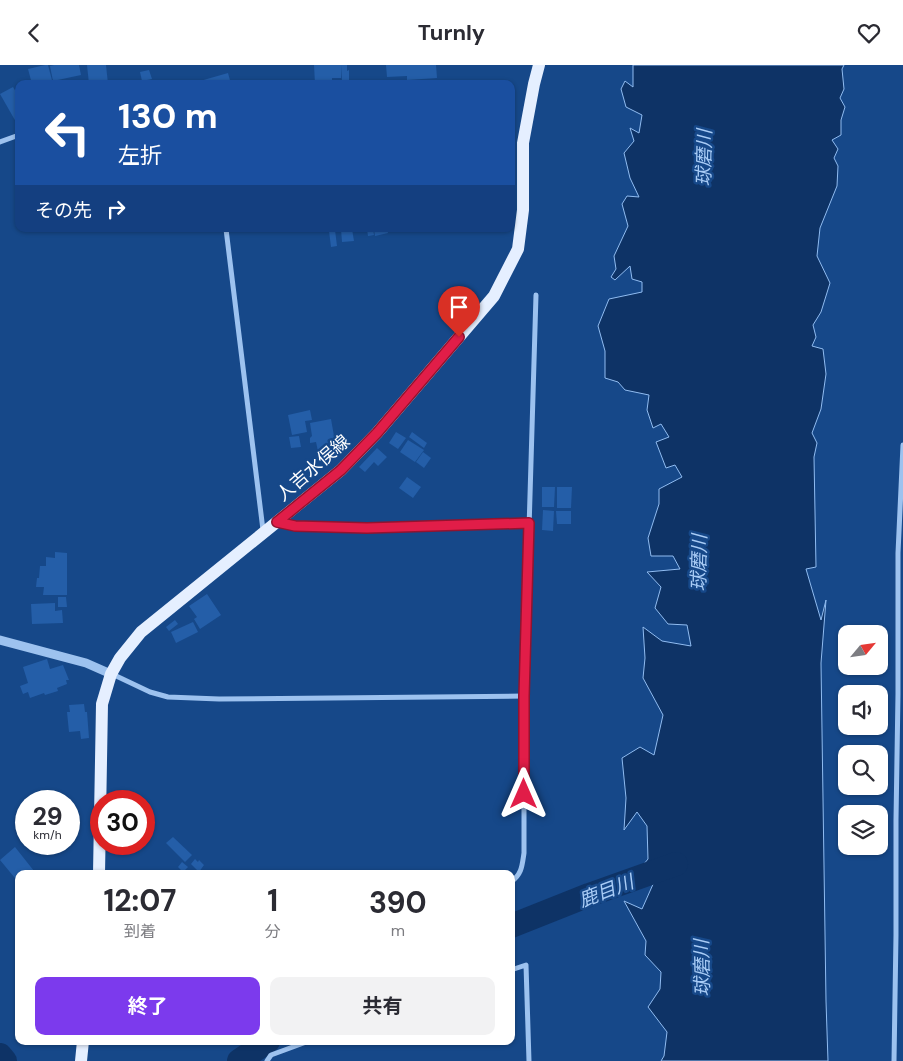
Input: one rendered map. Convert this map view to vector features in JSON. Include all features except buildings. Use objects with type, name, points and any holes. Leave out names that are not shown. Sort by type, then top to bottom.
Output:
[{"type":"main road","name":"人吉水俣線","points":[[99,870],[102,704],[111,674],[120,658],[141,632],[341,470],[377,433],[494,296],[518,249],[523,210],[523,143],[539,65]]},
{"type":"main road","points":[[81,1061],[83,1045]]},
{"type":"street","points":[[0,141],[15,136]]},
{"type":"street","points":[[226,232],[264,533]]},
{"type":"street","points":[[515,879],[521,872],[524,853],[524,696],[536,295]]},
{"type":"street","points":[[894,1061],[898,553],[903,445]]},
{"type":"street","points":[[277,522],[295,526],[367,528],[529,523]]},
{"type":"street","points":[[0,640],[86,663],[150,692],[168,697],[219,699],[524,696]]},
{"type":"street","points":[[515,969],[526,965],[529,1061]]},
{"type":"street","points":[[267,1061],[271,1055],[298,1045]]},
{"type":"water","name":"球磨川","points":[[633,65],[844,65],[842,69],[844,89],[840,98],[845,107],[841,120],[841,135],[832,140],[838,149],[834,158],[838,166],[837,186],[820,228],[817,256],[830,283],[821,312],[813,325],[816,337],[812,346],[823,349],[826,374],[821,409],[812,433],[817,443],[814,457],[816,567],[806,569],[821,620],[826,600],[821,663],[828,1061],[661,1061],[664,1056],[667,1032],[648,1007],[660,989],[661,972],[645,955],[646,941],[624,901],[642,909],[654,882],[639,870],[648,859],[647,826],[637,812],[624,830],[626,798],[622,758],[640,747],[654,755],[663,715],[643,678],[645,658],[643,627],[662,641],[691,646],[687,625],[668,624],[655,608],[661,587],[647,572],[680,569],[673,556],[651,556],[648,538],[659,504],[659,489],[682,477],[675,465],[666,468],[656,442],[669,437],[661,424],[653,428],[647,410],[649,395],[625,390],[618,382],[605,378],[605,351],[598,326],[609,299],[642,292],[642,282],[632,279],[630,266],[615,280],[611,277],[616,269],[614,256],[628,226],[622,204],[627,196],[639,197],[630,178],[624,153],[634,141],[630,128],[639,133],[642,115],[626,107],[621,89],[625,81],[633,87]]},
{"type":"waterway","name":"鹿目川","points":[[515,924],[589,895],[676,864]]},
{"type":"waterway","name":"鹿目川","points":[[239,1061],[262,1045]]},
{"type":"waterway","name":"鹿目川","points":[[0,1055],[5,1061]]},
{"type":"route","points":[[459,337],[377,433],[341,470],[277,522],[295,526],[367,528],[529,523],[524,696],[524,794]]}]
